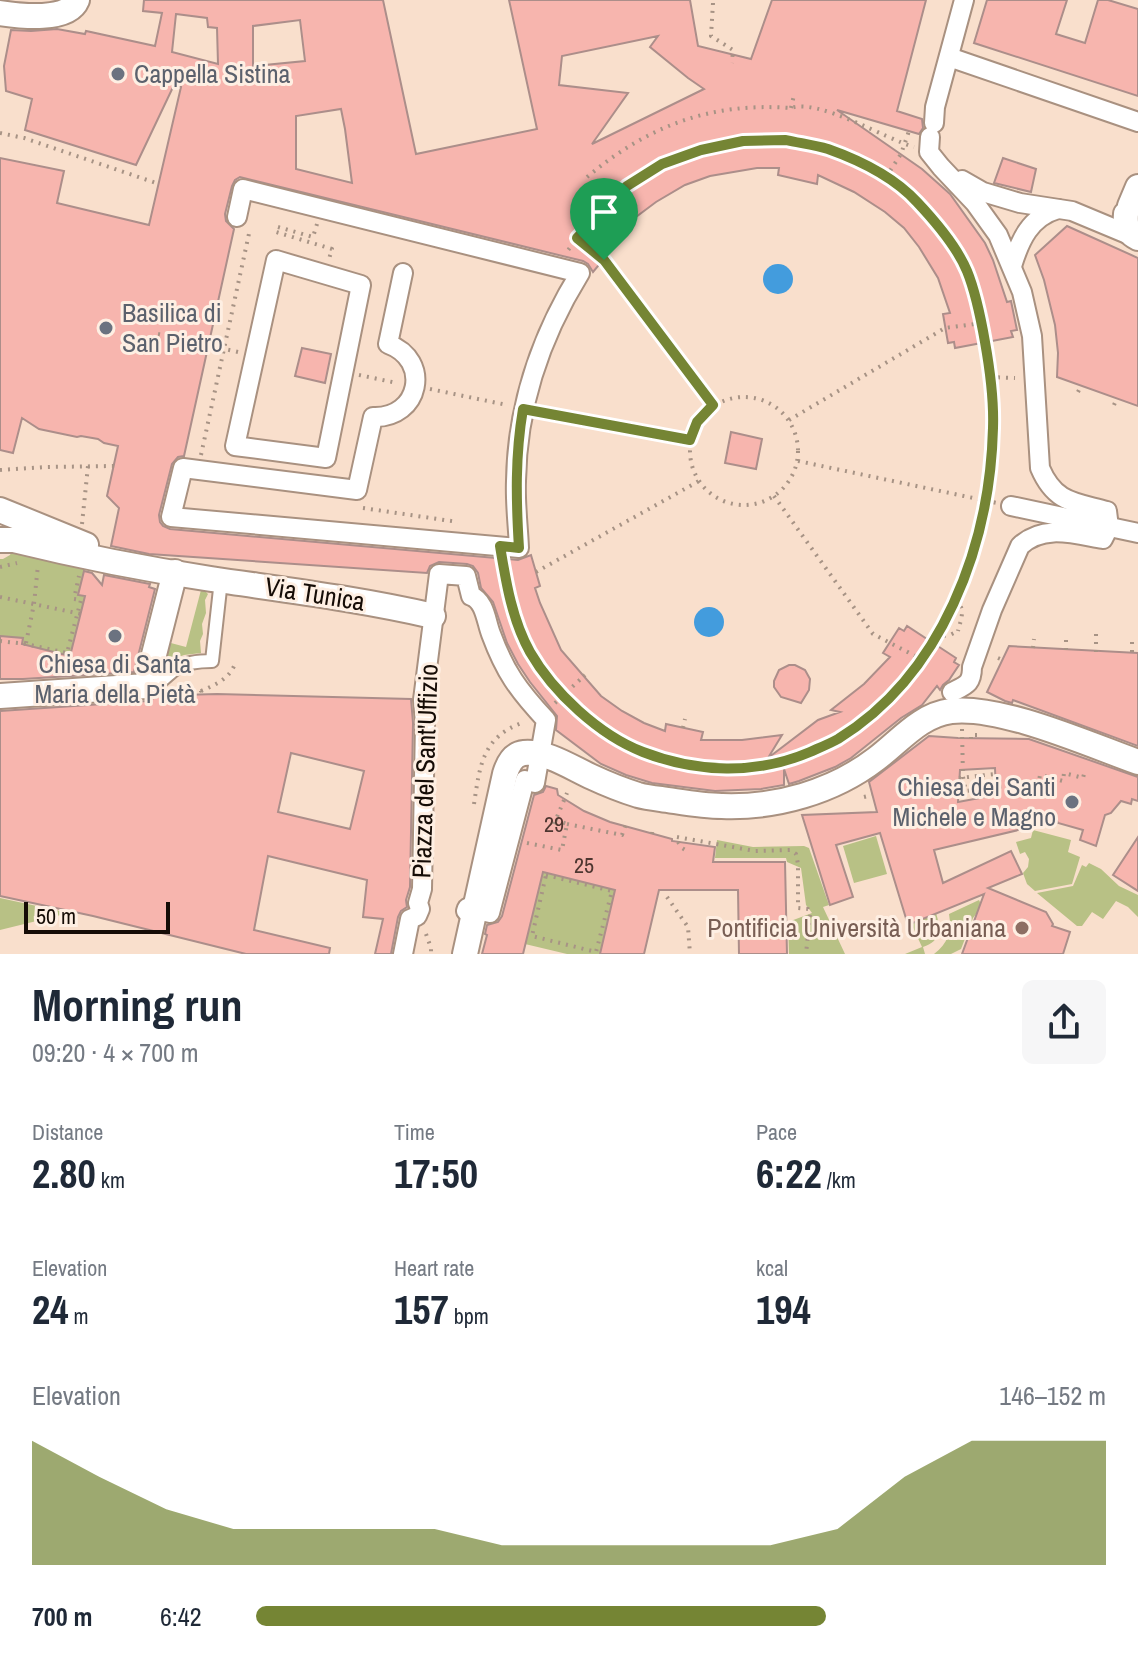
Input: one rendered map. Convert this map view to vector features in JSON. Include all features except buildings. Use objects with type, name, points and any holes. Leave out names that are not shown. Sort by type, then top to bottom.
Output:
[{"type":"street","points":[[529,755],[565,764],[641,796],[689,804],[742,807],[780,801],[835,784],[855,774],[944,706],[967,684],[992,610],[1020,546],[1027,539],[1045,532],[1056,532],[1103,539],[1109,527],[1107,511],[1056,493],[1046,482],[1040,468],[1030,322],[1003,244],[984,214],[929,152],[935,107],[964,0]]},
{"type":"street","points":[[0,13],[64,5]]},
{"type":"street","points":[[949,57],[1138,122]]},
{"type":"street","points":[[941,167],[983,192],[1020,203],[1133,216]]},
{"type":"street","points":[[244,222],[243,189],[580,273],[546,336],[523,409],[516,470],[519,548],[171,517],[183,468],[357,490],[373,417],[391,415],[402,409],[415,386],[414,369],[408,358],[388,344],[403,273]]},
{"type":"street","points":[[1012,266],[1021,238],[1027,230],[1050,211],[1058,209]]},
{"type":"street","points":[[276,260],[361,285],[343,372],[326,458],[235,446],[276,260]]},
{"type":"street","points":[[1011,506],[1138,533]]},
{"type":"street","points":[[0,510],[91,548],[108,560]]},
{"type":"street","name":"Via Tunica","points":[[0,540],[14,540],[221,580],[379,604],[433,616]]},
{"type":"street","points":[[0,696],[156,681],[186,574]]},
{"type":"street","name":"Piazza del Sant'Uffizio","points":[[403,954],[410,919],[417,916],[420,909],[418,903],[422,889],[423,700],[439,574],[466,576],[471,596],[480,602],[488,629],[508,672],[518,689],[541,715]]},
{"type":"street","points":[[944,706],[1015,720],[1138,762]]},
{"type":"street","points":[[465,954],[505,774],[508,765],[529,755],[546,722],[541,715]]},
{"type":"street","points":[[455,954],[467,908],[475,910]]},
{"type":"lane","points":[[156,681],[180,667],[212,661],[221,580]]},
{"type":"path","points":[[713,3],[711,36],[733,50],[732,63]]},
{"type":"path","points":[[791,108],[794,95]]},
{"type":"path","points":[[587,177],[651,133],[679,120],[717,111],[797,106],[849,119],[890,137]]},
{"type":"path","points":[[886,177],[901,154],[909,131]]},
{"type":"path","points":[[0,133],[24,138],[159,184]]},
{"type":"path","points":[[500,546],[507,587],[530,652],[563,696],[589,720],[625,745],[663,760],[722,769],[757,768],[798,757],[836,740],[871,715],[903,684],[921,659],[955,600],[969,564],[986,501],[993,427],[982,323],[967,270],[944,233],[915,200],[886,177],[826,149],[786,140],[743,141],[701,150],[662,164],[627,186],[577,238],[604,260],[713,405]]},
{"type":"path","points":[[318,221],[313,237],[278,227],[276,232],[332,249],[330,256]]},
{"type":"path","points":[[205,433],[224,349],[244,222]]},
{"type":"path","points":[[789,420],[945,328],[982,323]]},
{"type":"path","points":[[158,334],[224,349]]},
{"type":"path","points":[[343,372],[690,440]]},
{"type":"path","points":[[990,377],[1015,378]]},
{"type":"path","points":[[1078,392],[1081,386]]},
{"type":"path","points":[[742,396],[755,398],[773,405],[789,420],[797,440],[797,461],[788,482],[774,496],[753,504],[733,504],[713,496],[699,481],[690,463],[690,440],[697,422],[713,405],[742,396]]},
{"type":"path","points":[[1114,405],[1117,398]]},
{"type":"path","points":[[797,461],[1011,506]]},
{"type":"path","points":[[80,543],[88,466]]},
{"type":"path","points":[[0,470],[114,466]]},
{"type":"path","points":[[536,572],[699,481]]},
{"type":"path","points":[[774,496],[873,634],[921,659]]},
{"type":"path","points":[[26,644],[38,566]]},
{"type":"path","points":[[0,597],[86,615]]},
{"type":"path","points":[[0,641],[67,653],[81,600],[74,599]]},
{"type":"path","points":[[936,635],[948,636],[959,632],[963,611],[955,600]]},
{"type":"path","points":[[1096,633],[1096,652]]},
{"type":"path","points":[[1033,648],[1034,639]]},
{"type":"path","points":[[1066,640],[1066,650]]},
{"type":"path","points":[[1132,642],[1132,653]]},
{"type":"path","points":[[156,681],[201,693],[229,675],[235,664]]},
{"type":"path","points":[[541,715],[585,675]]},
{"type":"path","points":[[683,728],[685,719]]},
{"type":"path","points":[[963,736],[962,779],[966,791],[1022,784],[1038,787],[1040,775],[1063,781],[1064,773],[1083,778],[1084,774]]},
{"type":"path","points":[[962,779],[995,774]]},
{"type":"path","points":[[1014,785],[1016,792]]},
{"type":"path","points":[[567,793],[558,820],[622,835],[627,821]]},
{"type":"path","points":[[864,797],[872,795]]},
{"type":"path","points":[[541,846],[562,850],[567,824]]},
{"type":"path","points":[[687,851],[678,839],[755,851],[790,850],[796,854],[798,908],[808,909],[810,914],[806,954]]},
{"type":"path","points":[[546,875],[612,891],[604,919],[596,952],[532,936],[546,875]]},
{"type":"path","points":[[667,897],[688,927],[690,954]]},
{"type":"path","points":[[426,934],[431,954]]},
{"type":"green space","points":[[12,550],[85,567],[78,594],[85,596],[70,656],[22,644],[22,638],[0,636],[0,559],[10,555]]},
{"type":"green space","points":[[203,589],[208,594],[202,624],[201,653],[171,660],[172,664],[165,672],[161,668],[167,642],[186,647]]},
{"type":"green space","points":[[1033,830],[1071,840],[1068,852],[1080,857],[1072,884],[1035,891],[1027,884],[1023,873],[1029,859],[1025,852],[1020,854],[1016,842],[1031,838]]},
{"type":"green space","points":[[876,836],[887,874],[854,883],[843,846]]},
{"type":"green space","points":[[717,840],[753,847],[809,848],[829,905],[823,907],[845,954],[789,954],[788,922],[812,913],[806,905],[801,868],[787,862],[786,858],[715,858]]},
{"type":"green space","points":[[1089,863],[1101,869],[1119,886],[1138,895],[1138,917],[1116,901],[1103,919],[1092,912],[1082,926],[1077,926],[1037,893],[1073,886],[1082,865],[1086,867]]},
{"type":"green space","points":[[543,872],[615,890],[600,954],[567,954],[525,944]]},
{"type":"green space","points":[[0,898],[69,913],[0,930]]},
{"type":"green space","points":[[979,900],[982,906],[973,918],[961,949],[951,954],[934,954],[948,936],[949,914]]},
{"type":"green space","points":[[936,913],[938,934],[923,947],[925,954],[905,954],[922,947],[911,923]]},
{"type":"water","points":[[778,264],[784,265],[792,273],[792,285],[784,293],[778,294],[772,293],[764,285],[763,279],[764,273],[772,265]]},
{"type":"water","points":[[709,607],[715,608],[723,616],[723,628],[715,636],[709,637],[703,636],[695,628],[694,622],[695,616],[703,608]]},
{"type":"place","name":"Cappella Sistina","points":[[118,74]]},
{"type":"place","name":"Basilica di San Pietro","points":[[106,328]]},
{"type":"place","name":"Chiesa di Santa Maria della Pietà","points":[[115,636]]},
{"type":"place","name":"Chiesa dei Santi Michele e Magno","points":[[1072,802]]},
{"type":"place","name":"Pontificia Università Urbaniana","points":[[1022,928]]},
{"type":"route","points":[[786,140],[826,149],[886,177],[915,200],[944,233],[967,270],[988,358],[993,427],[986,501],[969,564],[953,605],[932,643],[903,684],[871,715],[836,740],[798,757],[757,768],[722,769],[663,760],[625,745],[589,720],[563,696],[530,652],[517,621],[500,546],[519,548],[516,461],[523,409],[690,440],[697,422],[713,405],[604,260],[577,238],[627,186],[662,164],[701,150],[743,141],[786,140]]}]
